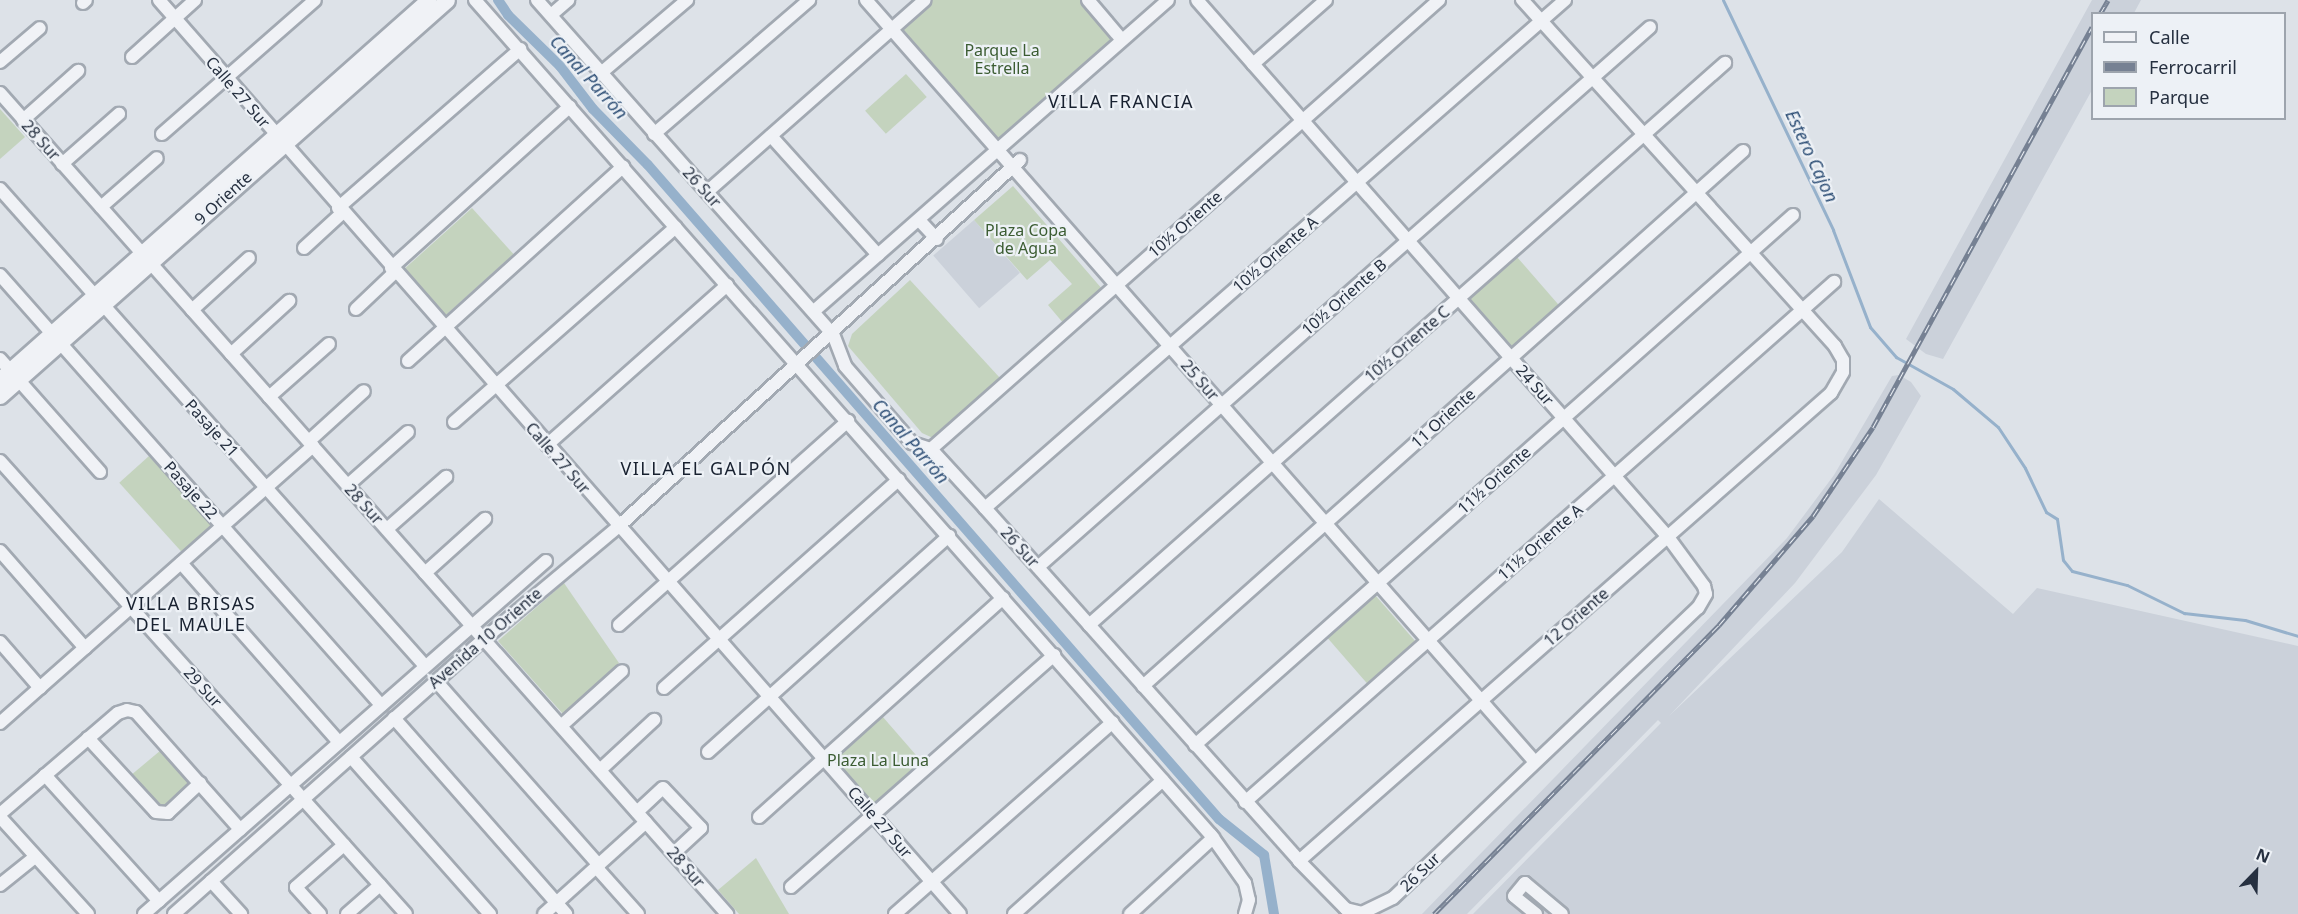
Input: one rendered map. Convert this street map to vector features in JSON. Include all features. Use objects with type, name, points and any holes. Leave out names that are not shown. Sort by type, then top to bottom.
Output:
[{"type":"street","name":"Calle 27 Sur","points":[[159,0],[340,211],[547,446],[669,580],[960,914]]},
{"type":"street","points":[[132,57],[195,0]]},
{"type":"street","points":[[162,134],[315,0]]},
{"type":"street","name":"9 Oriente","points":[[0,396],[7,372],[55,339],[279,140],[429,0]]},
{"type":"street","name":"9 Oriente","points":[[279,140],[447,0]]},
{"type":"street","points":[[475,0],[727,285],[802,361],[848,421],[1213,838],[1245,883],[1249,900],[1245,914]]},
{"type":"street","name":"26 Sur","points":[[537,0],[814,311],[833,334],[845,366],[912,443],[931,450],[1038,567],[1245,802],[1346,909],[1362,913],[1377,908],[1393,898],[1534,761]]},
{"type":"street","points":[[551,15],[568,0]]},
{"type":"street","points":[[601,73],[687,0]]},
{"type":"street","points":[[654,134],[809,0]]},
{"type":"street","name":"25 Sur","points":[[866,0],[998,150],[1016,163],[1117,285],[1534,761]]},
{"type":"street","points":[[707,192],[925,0]]},
{"type":"street","points":[[1088,0],[1122,40]]},
{"type":"street","points":[[814,311],[1168,0]]},
{"type":"street","name":"24 Sur","points":[[1197,0],[1615,476],[1699,575],[1706,594],[1703,602],[1534,761]]},
{"type":"street","points":[[1253,64],[1326,0]]},
{"type":"street","name":"10½ Oriente","points":[[931,450],[1439,0]]},
{"type":"street","points":[[1522,0],[1803,310]]},
{"type":"street","name":"10½ Oriente A","points":[[985,508],[1565,0]]},
{"type":"street","name":"10½ Oriente B","points":[[1038,567],[1650,27]]},
{"type":"street","points":[[0,62],[40,28]]},
{"type":"street","points":[[304,248],[340,211],[520,49]]},
{"type":"street","name":"10½ Oriente C","points":[[1089,625],[1725,63]]},
{"type":"street","points":[[23,120],[78,71]]},
{"type":"street","name":"28 Sur","points":[[0,93],[727,914]]},
{"type":"street","points":[[356,309],[393,270],[570,106]]},
{"type":"street","points":[[63,164],[119,114]]},
{"type":"street","points":[[771,136],[878,255]]},
{"type":"street","name":"11 Oriente","points":[[1143,686],[1743,151]]},
{"type":"street","points":[[101,207],[157,158]]},
{"type":"street","name":"Avenida 10 Oriente","points":[[174,914],[484,639],[619,526],[937,239],[1016,163]]},
{"type":"street","points":[[408,361],[623,167]]},
{"type":"street","name":"Pasaje 21","points":[[0,189],[425,666]]},
{"type":"street","name":"11½ Oriente","points":[[1195,746],[1793,215]]},
{"type":"street","points":[[919,220],[937,239]]},
{"type":"street","points":[[454,422],[676,227]]},
{"type":"street","points":[[192,310],[249,258]]},
{"type":"street","name":"Pasaje 22","points":[[0,275],[381,705]]},
{"type":"street","name":"11½ Oriente A","points":[[1245,802],[1834,282]]},
{"type":"street","points":[[547,446],[727,285]]},
{"type":"street","points":[[231,354],[289,301]]},
{"type":"street","name":"12 Oriente","points":[[1299,861],[1831,393],[1841,379],[1844,366],[1839,350],[1803,310]]},
{"type":"street","points":[[269,397],[329,344]]},
{"type":"street","points":[[7,372],[100,472]]},
{"type":"street","points":[[0,723],[266,488],[364,391]]},
{"type":"street","points":[[619,625],[848,421]]},
{"type":"street","points":[[348,485],[408,432]]},
{"type":"street","name":"29 Sur","points":[[0,461],[406,914]]},
{"type":"street","points":[[387,529],[446,477]]},
{"type":"street","points":[[664,688],[899,479]]},
{"type":"street","points":[[425,573],[485,519]]},
{"type":"street","points":[[708,752],[949,536]]},
{"type":"street","points":[[0,551],[85,648]]},
{"type":"street","name":"Avenida 10 Oriente","points":[[144,914],[546,561]]},
{"type":"street","points":[[181,563],[339,742]]},
{"type":"street","points":[[759,817],[1003,598]]},
{"type":"street","points":[[0,642],[39,688]]},
{"type":"street","points":[[791,887],[1054,655]]},
{"type":"street","points":[[561,726],[622,671]]},
{"type":"street","points":[[436,681],[638,914]]},
{"type":"street","points":[[88,914],[34,857],[0,815],[118,713],[136,712],[240,829]]},
{"type":"street","points":[[394,718],[566,914]]},
{"type":"street","points":[[600,770],[654,720]]},
{"type":"street","points":[[895,914],[1113,722]]},
{"type":"street","points":[[88,738],[156,812],[168,813],[200,783]]},
{"type":"street","points":[[351,756],[490,914]]},
{"type":"street","points":[[45,775],[159,901]]},
{"type":"street","points":[[1014,914],[1163,780]]},
{"type":"street","points":[[637,812],[663,788],[701,828],[674,854]]},
{"type":"street","points":[[544,914],[646,822]]},
{"type":"street","points":[[1130,914],[1213,838]]},
{"type":"street","points":[[320,914],[296,887],[344,845]]},
{"type":"street","points":[[0,885],[34,857]]},
{"type":"street","points":[[211,881],[241,914]]},
{"type":"street","points":[[1536,914],[1514,896],[1525,883],[1562,914]]},
{"type":"street","points":[[347,914],[380,885]]},
{"type":"shaded area","points":[[2092,0],[2141,0],[2135,12],[2091,12],[2091,92],[1943,359],[1926,354],[1906,339]]},
{"type":"shaded area","points":[[974,220],[1020,273],[979,308],[933,255]]},
{"type":"shaded area","points":[[1899,375],[1911,382],[1921,396],[1876,475],[1795,583],[1669,716],[1842,552],[1879,499],[2013,614],[2037,588],[2298,646],[2298,914],[1473,914],[1661,723],[1658,720],[1467,914],[1422,914],[1787,538],[1834,475],[1892,376]]},
{"type":"green space","name":"Parque La Estrella","points":[[931,0],[1083,0],[1116,37],[998,140],[898,29]]},
{"type":"green space","points":[[906,74],[927,97],[886,134],[865,111]]},
{"type":"green space","points":[[0,109],[25,137],[0,159]]},
{"type":"green space","name":"Plaza Copa de Agua","points":[[1013,186],[1103,290],[1064,324],[1048,305],[1072,284],[1050,260],[1027,280],[974,220]]},
{"type":"green space","points":[[472,208],[513,254],[445,316],[404,270]]},
{"type":"green space","points":[[1517,257],[1560,306],[1512,347],[1469,298]]},
{"type":"green space","points":[[910,280],[1000,378],[933,438],[922,433],[848,346],[852,334]]},
{"type":"green space","points":[[149,456],[212,526],[182,553],[119,483]]},
{"type":"green space","points":[[564,583],[619,663],[563,714],[498,641]]},
{"type":"green space","points":[[1375,595],[1417,643],[1369,685],[1327,637]]},
{"type":"green space","name":"Plaza La Luna","points":[[882,716],[923,763],[874,805],[834,758]]},
{"type":"green space","points":[[161,750],[192,785],[167,808],[157,807],[130,776]]},
{"type":"green space","points":[[756,858],[789,914],[739,914],[718,890]]},
{"type":"waterway","name":"Canal Parrón","points":[[498,0],[508,15],[560,66],[593,109],[648,165],[1219,819],[1264,855],[1274,914]]},
{"type":"waterway","name":"Estero Cajon","points":[[1723,0],[1833,230],[1870,327],[1896,357],[1953,389],[1998,427],[2025,468],[2046,512],[2057,519],[2063,560],[2072,571],[2127,585],[2184,613],[2245,620],[2298,636]]},
{"type":"railway","points":[[2101,12],[2108,0]]},
{"type":"railway","points":[[1434,914],[1719,625],[1813,516],[1873,427],[2091,29]]},
{"type":"district","name":"VILLA FRANCIA","points":[[1121,101]]},
{"type":"district","name":"VILLA EL GALPÓN","points":[[706,468]]},
{"type":"district","name":"VILLA BRISAS DEL MAULE","points":[[191,614]]}]
